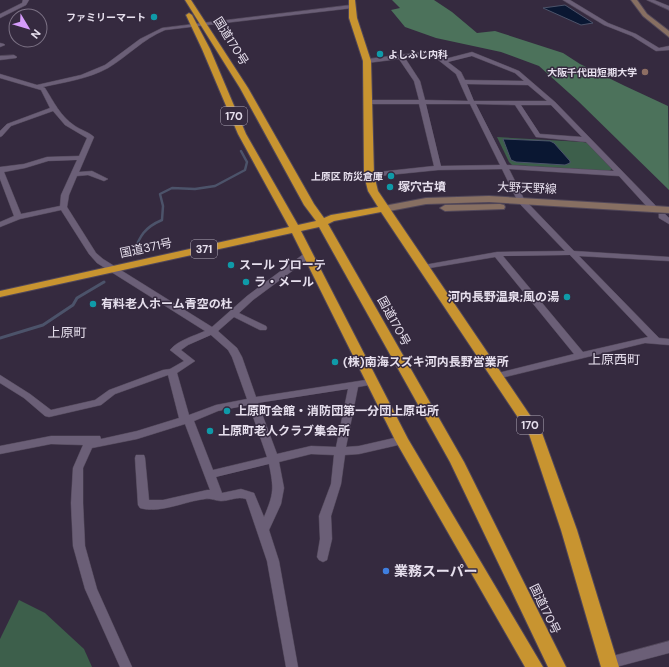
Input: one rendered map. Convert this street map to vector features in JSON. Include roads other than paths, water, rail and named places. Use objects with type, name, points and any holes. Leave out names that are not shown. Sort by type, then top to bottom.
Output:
[{"type":"highway","name":"国道170号","points":[[180,0],[244,88],[309,205],[322,222],[386,339],[457,462],[557,667]]},
{"type":"highway","name":"国道170号","points":[[188,0],[239,127],[340,315],[356,354],[402,440],[534,667]]},
{"type":"highway","name":"170","points":[[352,3],[367,61],[369,175],[373,191],[535,433],[569,530],[609,665]]},
{"type":"highway","name":"国道371号","points":[[0,294],[322,222],[335,224],[385,211]]},
{"type":"highway","points":[[0,288],[93,268],[113,269]]},
{"type":"highway","points":[[0,301],[104,278],[113,269]]},
{"type":"main road","points":[[634,0],[645,15],[669,35]]},
{"type":"main road","name":"大野天野線","points":[[525,203],[667,216]]},
{"type":"main road","name":"大野天野線","points":[[385,211],[525,203],[653,208],[667,216]]},
{"type":"street","points":[[0,16],[24,4],[26,0]]},
{"type":"street","points":[[566,0],[606,24],[634,35],[658,50],[669,48]]},
{"type":"street","points":[[650,0],[669,8]]},
{"type":"street","points":[[38,86],[97,71],[107,66],[146,36],[164,29],[352,3]]},
{"type":"street","points":[[367,61],[433,53],[459,73],[472,103],[525,203],[656,340]]},
{"type":"street","points":[[444,61],[472,54],[478,55],[518,72],[553,103],[653,208]]},
{"type":"street","points":[[0,58],[14,57]]},
{"type":"street","points":[[401,57],[418,81],[438,168]]},
{"type":"street","points":[[0,76],[38,86],[43,89],[53,109],[64,122],[91,137],[80,158],[75,174],[65,194],[63,206],[93,254],[113,269],[212,331],[232,348],[272,458],[279,488],[275,504],[263,530]]},
{"type":"street","points":[[463,82],[530,83]]},
{"type":"street","points":[[368,102],[553,103]]},
{"type":"street","points":[[517,103],[538,136],[589,140]]},
{"type":"street","points":[[0,135],[9,125],[53,109]]},
{"type":"street","points":[[18,217],[0,170],[25,166],[47,159],[80,158]]},
{"type":"street","points":[[369,175],[438,168],[505,167],[621,174]]},
{"type":"street","points":[[75,174],[89,173],[104,179]]},
{"type":"street","points":[[0,196],[9,193]]},
{"type":"street","points":[[0,225],[18,217],[63,206]]},
{"type":"street","points":[[424,267],[497,254],[572,253],[669,260]]},
{"type":"street","points":[[0,378],[27,396],[49,414],[98,403],[112,392],[166,372],[172,372],[190,361],[175,350],[185,343],[212,331],[234,314],[250,298],[308,254]]},
{"type":"street","points":[[497,254],[580,355]]},
{"type":"street","points":[[234,314],[263,328]]},
{"type":"street","points":[[498,376],[645,340],[669,342]]},
{"type":"street","points":[[172,372],[187,419],[217,496]]},
{"type":"street","points":[[126,667],[91,589],[79,546],[77,503],[78,468],[88,445],[137,435],[187,419],[207,410],[252,401],[372,382]]},
{"type":"street","points":[[323,557],[326,539],[325,516],[336,484],[340,451],[354,385]]},
{"type":"street","points":[[0,450],[51,440],[85,441],[113,436],[137,435]]},
{"type":"street","points":[[209,475],[272,458],[311,450],[359,450],[394,442]]},
{"type":"street","points":[[140,458],[144,505],[163,504],[207,494],[221,496],[241,493],[250,496],[273,561],[292,667]]},
{"type":"street","points":[[609,665],[669,647]]},
{"type":"water","points":[[565,5],[593,23],[581,25],[543,8]]},
{"type":"water","points":[[503,139],[550,141],[554,143],[570,161],[570,163],[565,165],[516,162],[511,160]]},
{"type":"waterway","points":[[132,255],[137,243],[146,230],[150,226],[162,220],[163,206],[160,194],[172,188],[195,189],[215,186],[245,170],[247,162],[241,151]]},
{"type":"waterway","points":[[0,338],[43,325],[73,305],[77,298],[104,282]]},
{"type":"place","name":"ファミリーマート","points":[[154,17]]},
{"type":"place","name":"よしふじ内科","points":[[380,54]]},
{"type":"place","name":"大阪千代田短期大学","points":[[645,72]]},
{"type":"place","name":"上原区 防災倉庫","points":[[391,176]]},
{"type":"place","name":"塚穴古墳","points":[[390,187]]},
{"type":"place","name":"スール ブローテ","points":[[231,265]]},
{"type":"place","name":"ラ・メール","points":[[246,282]]},
{"type":"place","name":"河内長野温泉;風の湯","points":[[567,297]]},
{"type":"place","name":"有料老人ホーム青空の杜","points":[[93,304]]},
{"type":"place","name":"(株)南海スズキ河内長野営業所","points":[[335,362]]},
{"type":"place","name":"上原町会館・消防団第一分団上原屯所","points":[[227,411]]},
{"type":"place","name":"上原町老人クラブ集会所","points":[[210,431]]},
{"type":"place","name":"業務スーパー","points":[[386,571]]},
{"type":"district","name":"上原町","points":[[67,332]]},
{"type":"district","name":"上原西町","points":[[614,359]]}]
